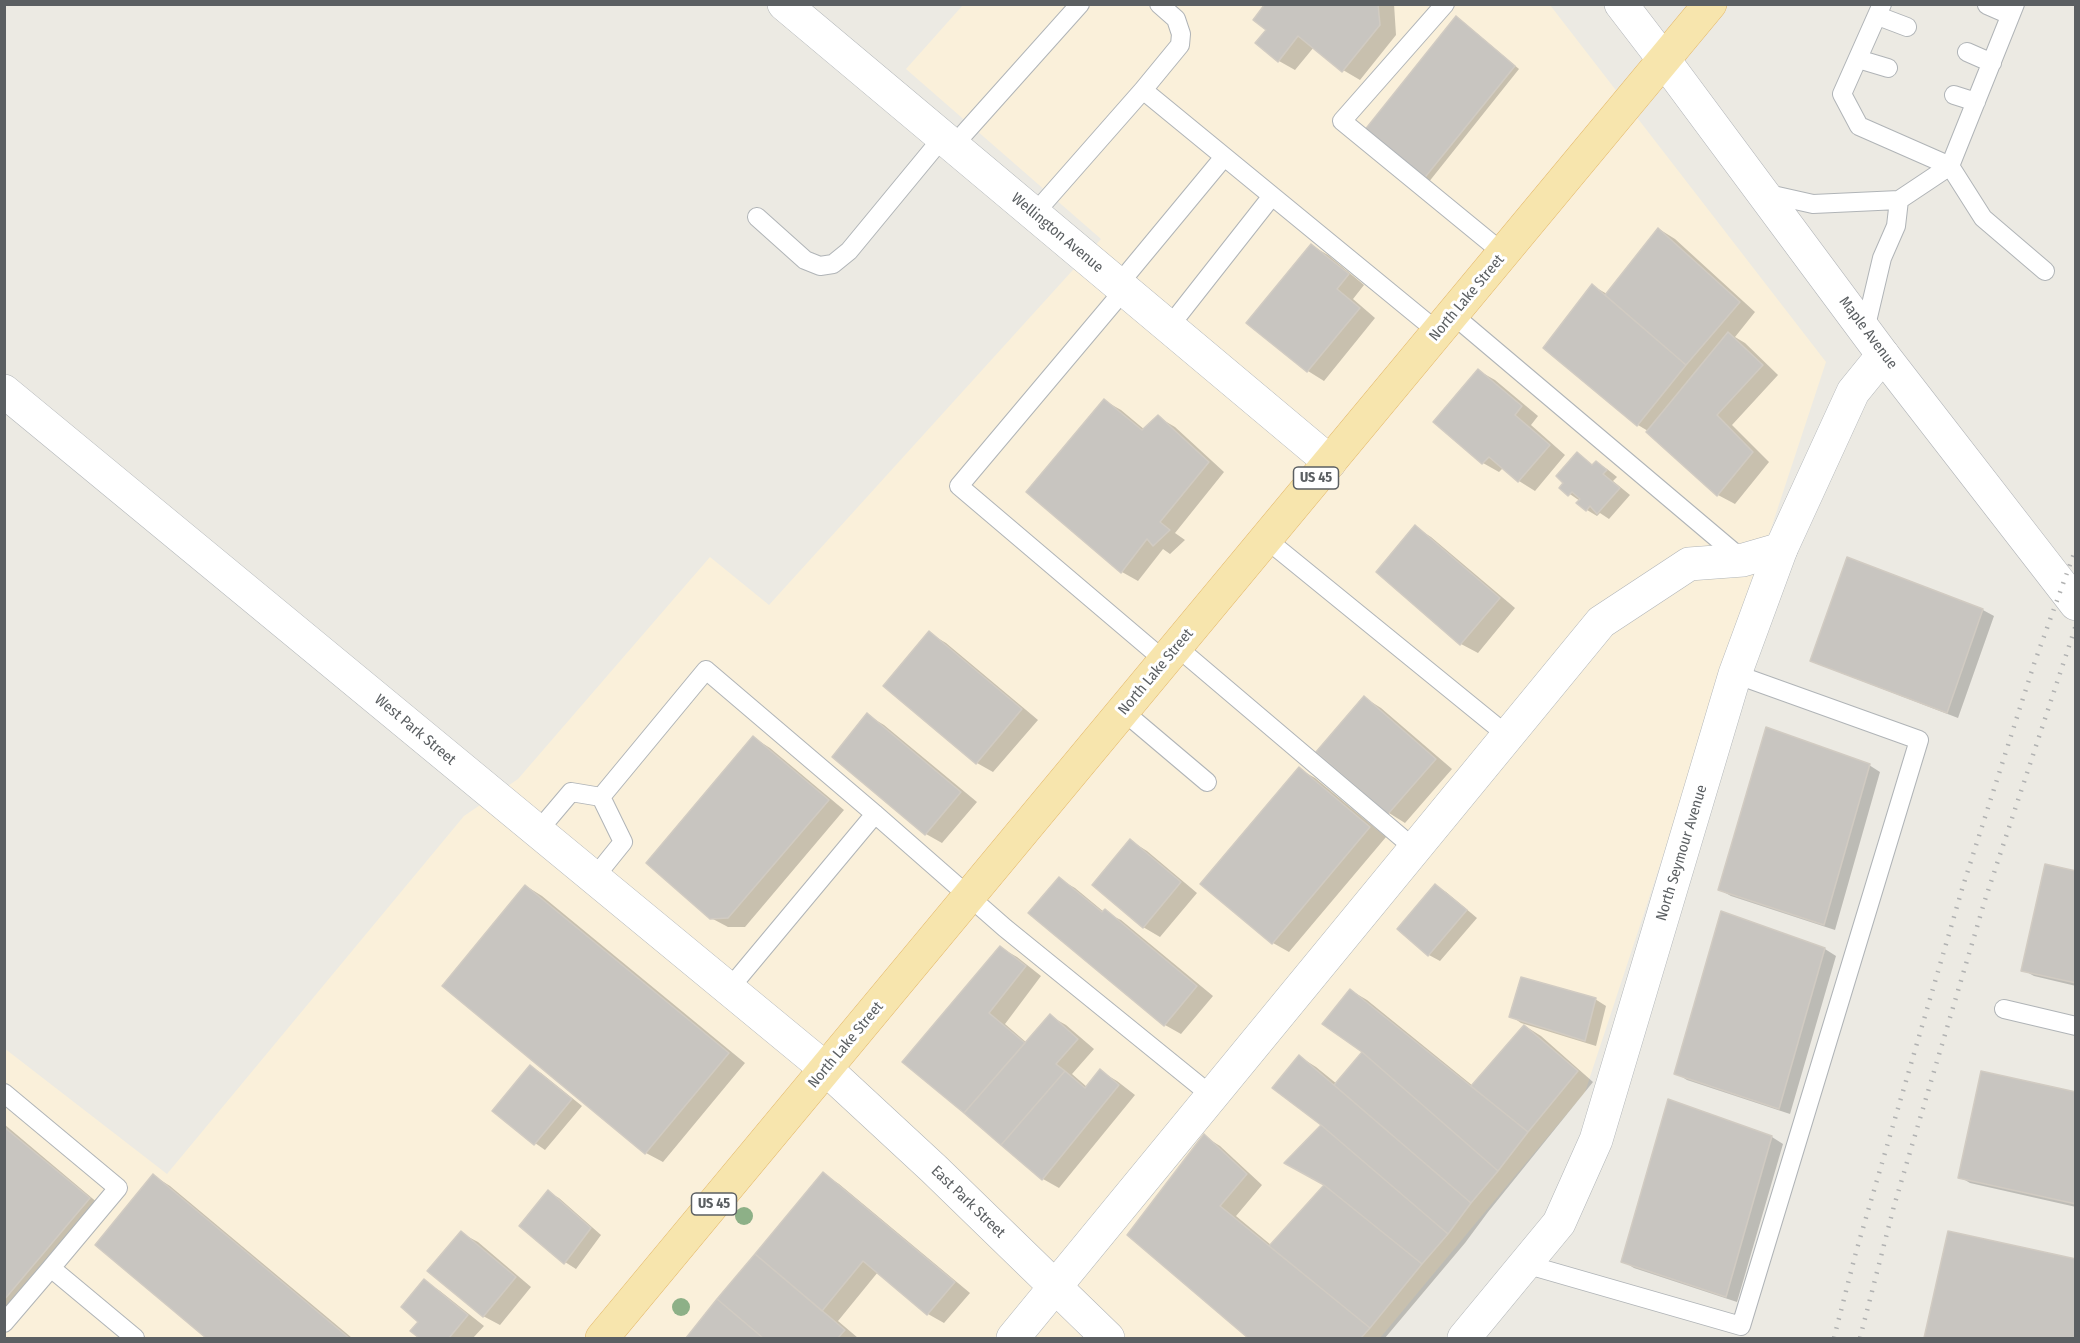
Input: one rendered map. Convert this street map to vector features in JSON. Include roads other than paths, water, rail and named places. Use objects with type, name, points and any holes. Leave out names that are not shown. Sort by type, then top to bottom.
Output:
[{"type":"main road","name":"North Lake Street","points":[[602,1338],[1710,4]]},
{"type":"street","name":"Wellington Avenue","points":[[784,4],[1330,462]]},
{"type":"street","name":"Maple Avenue","points":[[1621,4],[1874,342],[2076,604]]},
{"type":"street","name":"North Seymour Avenue","points":[[1464,1338],[1559,1223],[1596,1140],[1735,674],[1781,549],[1874,342]]},
{"type":"street","name":"West Park Street","points":[[4,391],[826,1069]]},
{"type":"street","points":[[1012,1338],[1601,622],[1689,564],[1743,560],[1781,549]]},
{"type":"street","name":"East Park Street","points":[[826,1069],[934,1169],[1108,1338]]},
{"type":"lane","points":[[757,217],[805,260],[820,266],[833,264],[849,251],[948,142],[1080,4]]},
{"type":"lane","points":[[1034,214],[1180,45],[1181,34],[1176,19],[1159,4]]},
{"type":"lane","points":[[1444,4],[1342,121],[1503,253]]},
{"type":"lane","points":[[1763,193],[1813,204],[1899,200],[1950,166],[2013,10],[1987,5]]},
{"type":"lane","points":[[1907,27],[1880,10],[1842,94],[1859,126],[1950,166],[1983,218],[2045,271]]},
{"type":"lane","points":[[1967,52],[1992,63]]},
{"type":"lane","points":[[1858,59],[1888,68]]},
{"type":"lane","points":[[1143,90],[1272,196],[1445,323],[1743,560]]},
{"type":"lane","points":[[1954,95],[1976,102]]},
{"type":"lane","points":[[1224,157],[959,486],[1415,849]]},
{"type":"lane","points":[[1169,327],[1272,196]]},
{"type":"lane","points":[[1874,342],[1882,258],[1896,226],[1899,200]]},
{"type":"lane","points":[[1266,539],[1508,736]]},
{"type":"lane","points":[[601,797],[706,670],[969,897],[1212,1096]]},
{"type":"lane","points":[[1526,1264],[1741,1326],[1919,740],[1735,674]]},
{"type":"lane","points":[[1124,711],[1207,782]]},
{"type":"lane","points":[[538,831],[571,792],[601,797]]},
{"type":"lane","points":[[594,878],[623,842],[601,797]]},
{"type":"lane","points":[[729,989],[875,814]]},
{"type":"lane","points":[[2004,1009],[2076,1026]]},
{"type":"lane","points":[[4,1093],[118,1188],[4,1323]]},
{"type":"lane","points":[[51,1268],[135,1338]]},
{"type":"railway","points":[[1834,1338],[1856,1252],[1963,886],[2034,664],[2076,548]]},
{"type":"railway","points":[[1860,1338],[1894,1206],[1985,900],[2076,625]]}]
